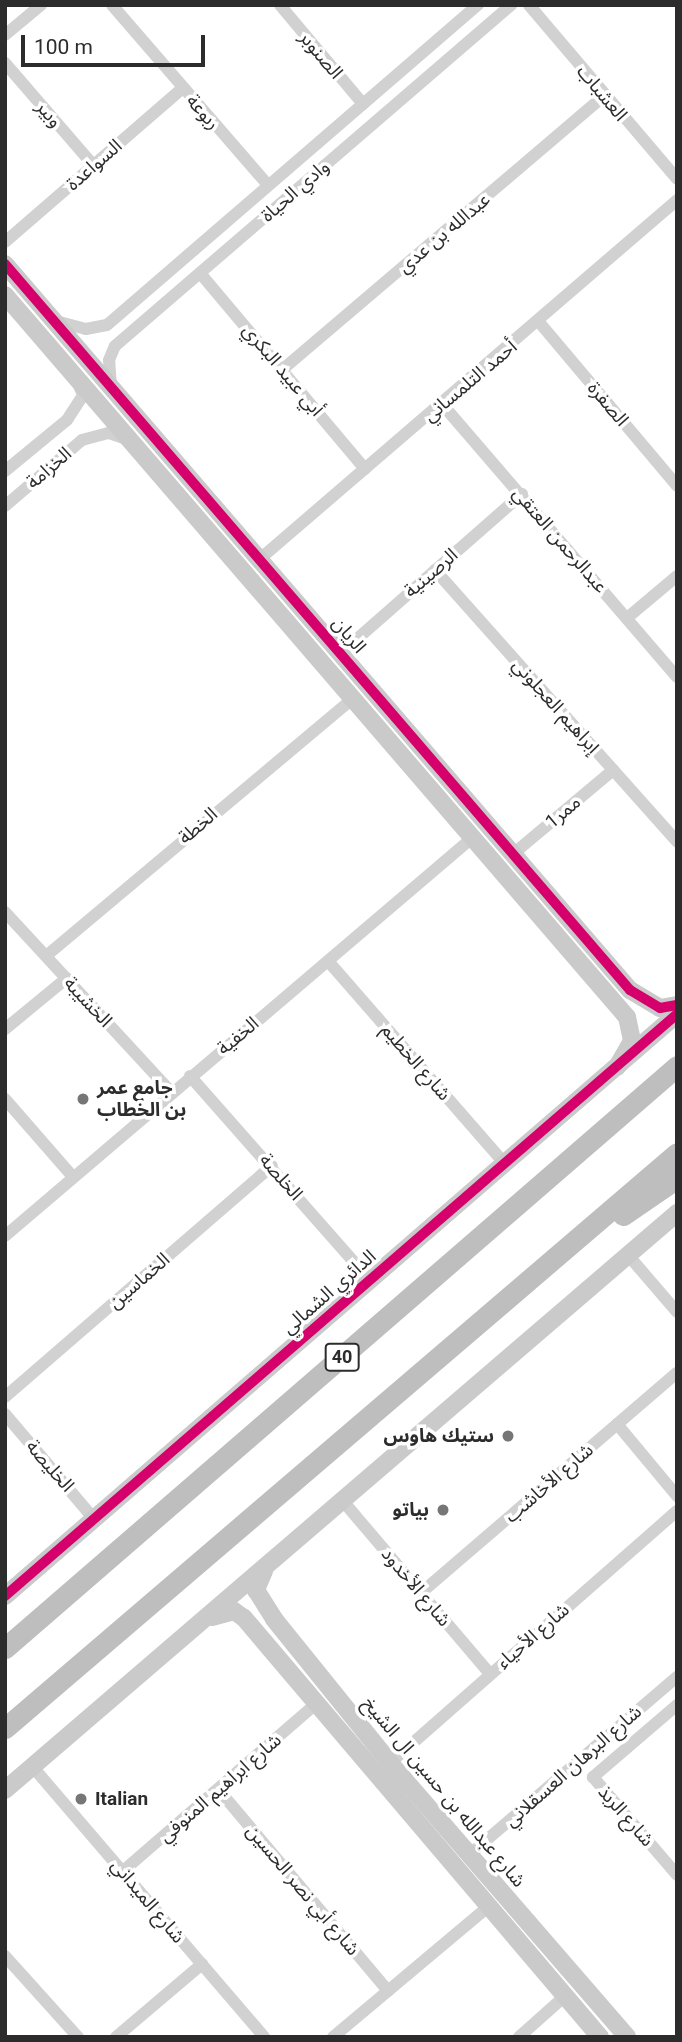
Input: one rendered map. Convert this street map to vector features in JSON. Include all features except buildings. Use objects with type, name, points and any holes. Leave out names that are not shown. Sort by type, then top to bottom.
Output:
[{"type":"highway","points":[[616,1118],[677,1054]]},
{"type":"highway","name":"40","points":[[5,1648],[677,1066]]},
{"type":"highway","points":[[7,1727],[677,1153]]},
{"type":"highway","points":[[532,1278],[677,1178]]},
{"type":"street","points":[[5,35],[41,5]]},
{"type":"street","name":"ربوعة","points":[[113,5],[268,185]]},
{"type":"street","name":"وادي الحياة","points":[[49,319],[86,329],[107,325],[478,5]]},
{"type":"street","name":"وادي الحياة","points":[[112,391],[109,360],[115,346],[511,5]]},
{"type":"street","name":"العشباب","points":[[529,5],[677,179]]},
{"type":"street","name":"الصنوبر","points":[[284,7],[363,104]]},
{"type":"street","name":"وبير","points":[[5,63],[93,165]]},
{"type":"street","name":"السواعدة","points":[[5,242],[183,88]]},
{"type":"street","name":"عبدالله بن عدي","points":[[283,369],[604,96]]},
{"type":"street","name":"أحمد التلمساني","points":[[261,558],[539,322],[677,200]]},
{"type":"street","name":"الريان","points":[[5,264],[49,319],[261,558],[513,854],[641,998]]},
{"type":"street","name":"أبي عبيد البكري","points":[[200,273],[365,469]]},
{"type":"street","name":"الريان","points":[[5,295],[624,1012]]},
{"type":"street","points":[[135,302],[148,317]]},
{"type":"street","name":"الصفرة","points":[[539,322],[677,486]]},
{"type":"street","name":"الخزامة","points":[[5,471],[75,409],[83,395],[76,376]]},
{"type":"street","name":"عبدالرحمن العتقي","points":[[442,404],[675,673]]},
{"type":"street","name":"الخزامة","points":[[5,506],[60,459],[95,434],[132,441]]},
{"type":"street","points":[[42,440],[60,459]]},
{"type":"street","name":"الرصينية","points":[[341,653],[522,494]]},
{"type":"street","name":"إبراهيم العجلوني","points":[[435,570],[677,842]]},
{"type":"street","points":[[627,618],[677,576]]},
{"type":"street","name":"الخطة","points":[[46,956],[353,698]]},
{"type":"street","name":"ممر1","points":[[513,854],[613,770]]},
{"type":"street","name":"الخفية","points":[[5,1236],[472,838]]},
{"type":"street","name":"الخشيبة","points":[[5,912],[171,1092]]},
{"type":"street","name":"شارع الخطيم","points":[[328,961],[504,1163]]},
{"type":"street","points":[[5,1030],[67,978]]},
{"type":"street","points":[[617,1067],[632,1041],[632,1028],[624,1012],[641,998],[660,1008],[677,1005]]},
{"type":"street","name":"الدائري الشمالي","points":[[5,1596],[677,1014]]},
{"type":"street","name":"الخلصة","points":[[190,1076],[370,1280]]},
{"type":"street","points":[[5,1099],[74,1177]]},
{"type":"street","name":"الخماسين","points":[[5,1396],[272,1166]]},
{"type":"street","points":[[5,1790],[677,1213]]},
{"type":"street","points":[[628,1255],[677,1312]]},
{"type":"street","name":"شارع الأخاشب","points":[[422,1592],[677,1373]]},
{"type":"street","name":"الخليصة","points":[[5,1414],[94,1519]]},
{"type":"street","points":[[617,1424],[677,1496]]},
{"type":"street","name":"شارع الأخدود","points":[[342,1500],[490,1674]]},
{"type":"street","name":"شارع الأحياء","points":[[390,1763],[677,1511]]},
{"type":"street","name":"شارع عبدالله بن حسين ال الشيخ","points":[[268,1564],[256,1590],[274,1619],[390,1763],[627,2037]]},
{"type":"street","name":"شارع عبدالله بن حسين ال الشيخ","points":[[206,1619],[234,1611],[256,1631],[600,2037]]},
{"type":"street","points":[[256,1631],[254,1615],[265,1612],[274,1619]]},
{"type":"street","name":"شارع البرهان العسقلاني","points":[[470,1855],[677,1676]]},
{"type":"street","name":"شارع ابراهيم المنوفي","points":[[123,1871],[316,1704]]},
{"type":"street","name":"شارع الربذ","points":[[677,1705],[593,1777],[677,1875]]},
{"type":"street","name":"شارع الميداني","points":[[32,1766],[264,2037]]},
{"type":"street","name":"شارع أبي نصر الحسين","points":[[218,1789],[388,1992]]},
{"type":"street","points":[[333,2037],[488,1907]]},
{"type":"street","points":[[6,1959],[78,2037]]},
{"type":"street","points":[[116,2037],[202,1964]]},
{"type":"street","points":[[519,2037],[565,1996]]},
{"type":"cycle path","points":[[5,264],[630,990],[660,1008],[677,1005]]},
{"type":"cycle path","points":[[5,1596],[677,1014]]},
{"type":"place","name":"جامع عمر بن الخطاب","points":[[83,1099]]},
{"type":"place","name":"ستيك هاوس","points":[[508,1436]]},
{"type":"place","name":"بياتو","points":[[443,1510]]},
{"type":"place","name":"Italian","points":[[81,1799]]}]
